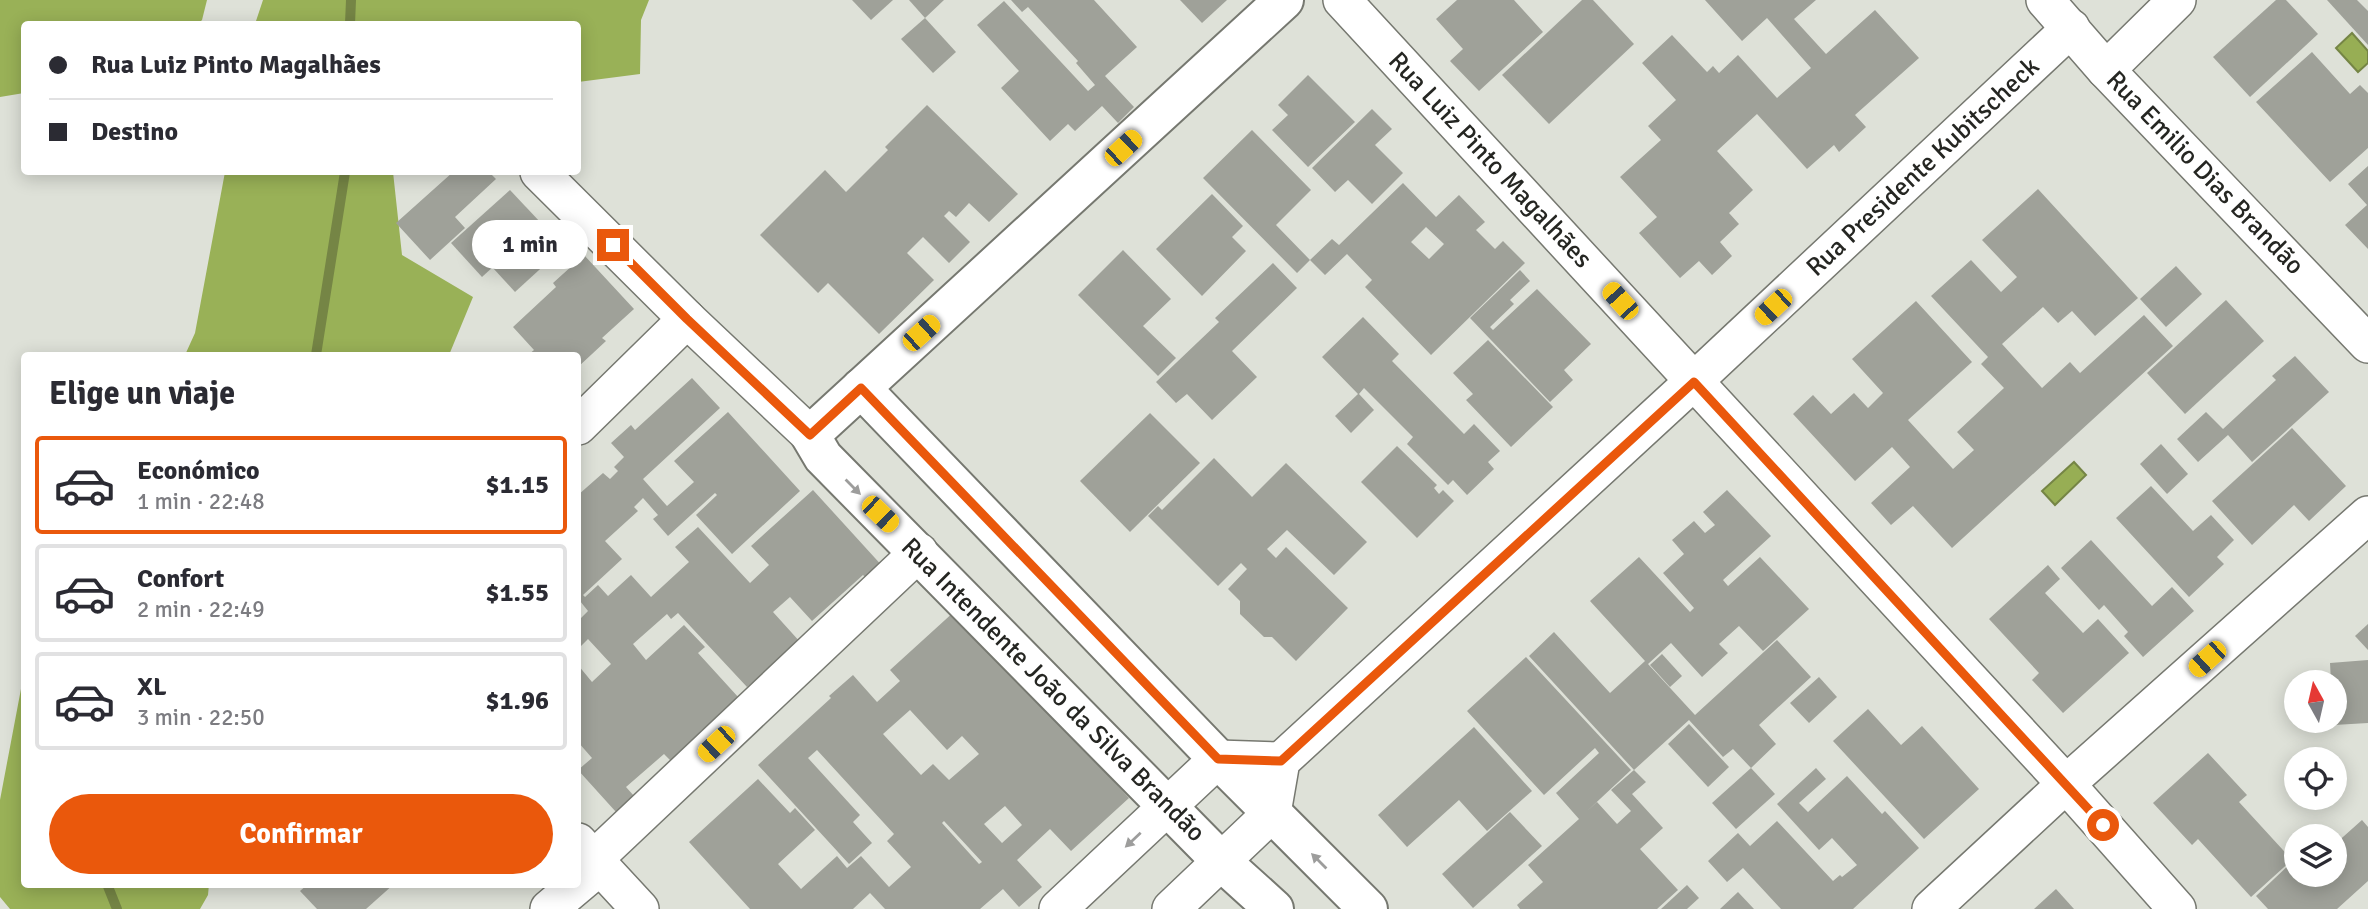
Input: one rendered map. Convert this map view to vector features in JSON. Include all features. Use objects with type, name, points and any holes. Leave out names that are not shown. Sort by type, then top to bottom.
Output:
[{"type":"street","points":[[810,435],[1284,0]]},
{"type":"street","name":"Rua Luiz Pinto Magalhães","points":[[1342,0],[2066,784],[2177,909]]},
{"type":"street","name":"Rua Emilio Dias Brandão","points":[[2045,0],[2106,70],[2368,344]]},
{"type":"street","points":[[2106,70],[2177,0]]},
{"type":"street","name":"Rua Presidente Kubitscheck","points":[[1281,761],[1694,382],[2071,28]]},
{"type":"street","name":"Rua Intendente João da Silva Brandão","points":[[542,175],[687,319],[810,435],[823,457],[1222,862],[1274,909]]},
{"type":"street","points":[[581,423],[687,319]]},
{"type":"street","points":[[861,388],[1218,759],[1368,909]]},
{"type":"street","points":[[1931,909],[2066,784],[2368,515]]},
{"type":"street","points":[[640,909],[591,855],[919,552]]},
{"type":"street","points":[[1058,909],[1218,759],[1281,761],[1272,813],[1171,909]]},
{"type":"street","points":[[549,909],[565,888]]},
{"type":"shaded area","points":[[0,0],[207,0],[201,21],[21,21],[21,94],[0,97]]},
{"type":"shaded area","points":[[263,0],[649,0],[641,20],[640,74],[581,82],[581,21],[256,21]]},
{"type":"shaded area","points":[[2352,33],[2368,51],[2368,63],[2358,72],[2336,48]]},
{"type":"shaded area","points":[[224,175],[393,175],[402,255],[473,297],[450,352],[186,352],[195,333]]},
{"type":"shaded area","points":[[2074,462],[2086,475],[2055,505],[2042,491]]},
{"type":"shaded area","points":[[21,689],[21,888],[209,888],[208,895],[200,909],[10,909],[0,897],[0,800]]},
{"type":"building","points":[[852,0],[893,0],[871,20]]},
{"type":"building","points":[[909,0],[944,0],[925,18]]},
{"type":"building","points":[[1011,0],[1094,0],[1137,47],[1105,76],[1134,107],[1118,123],[1102,106],[1075,131],[1068,124],[1050,141],[1001,88],[1019,71],[977,25],[1004,1],[1088,91],[1095,85],[1076,63],[1078,61],[1028,7],[1022,12]]},
{"type":"building","points":[[1180,0],[1227,0],[1202,23]]},
{"type":"building","points":[[1457,0],[1514,0],[1543,32],[1479,91],[1450,61],[1463,49],[1436,19]]},
{"type":"building","points":[[1582,0],[1593,0],[1634,44],[1549,124],[1502,75]]},
{"type":"building","points":[[1705,0],[1816,0],[1794,19],[1826,54],[1875,10],[1919,58],[1855,115],[1866,127],[1839,152],[1834,145],[1807,169],[1757,114],[1717,151],[1753,190],[1729,213],[1739,224],[1720,242],[1732,256],[1712,275],[1699,261],[1680,278],[1639,233],[1657,217],[1620,177],[1661,140],[1648,126],[1676,100],[1642,63],[1672,35],[1707,72],[1713,66],[1719,73],[1738,55],[1777,98],[1811,68],[1767,18],[1742,41]]},
{"type":"building","points":[[2276,0],[2286,0],[2318,34],[2250,97],[2213,57]]},
{"type":"building","points":[[2327,0],[2357,0],[2368,11],[2368,45]]},
{"type":"building","points":[[925,18],[956,52],[933,73],[901,39]]},
{"type":"building","points":[[2312,52],[2350,94],[2360,85],[2368,93],[2368,148],[2330,182],[2256,102]]},
{"type":"building","points":[[1308,75],[1355,122],[1308,167],[1272,130],[1288,115],[1278,105]]},
{"type":"building","points":[[927,105],[1018,194],[989,222],[969,203],[956,217],[949,211],[944,216],[970,242],[949,263],[923,237],[907,253],[934,280],[879,334],[828,283],[818,293],[760,235],[825,170],[846,192],[888,150],[885,147]]},
{"type":"building","points":[[1372,109],[1392,129],[1375,145],[1403,173],[1372,204],[1348,180],[1335,192],[1312,168]]},
{"type":"building","points":[[1252,130],[1311,190],[1276,225],[1310,260],[1297,273],[1203,178]]},
{"type":"building","points":[[2368,166],[2368,249],[2345,225],[2367,205],[2348,184]]},
{"type":"building","points":[[450,175],[492,175],[496,179],[455,217],[465,228],[430,260],[396,223]]},
{"type":"building","points":[[1403,183],[1436,217],[1459,195],[1485,222],[1476,230],[1495,249],[1503,241],[1525,263],[1431,355],[1365,287],[1372,280],[1347,254],[1325,275],[1310,260],[1332,239],[1339,245]],"holes":[[[1426,227],[1444,244],[1429,259],[1411,242]]]},
{"type":"building","points":[[2038,189],[2138,298],[2095,336],[2072,311],[2058,323],[2043,307],[2002,344],[2042,388],[2070,362],[2080,373],[2144,315],[2173,346],[1952,548],[1913,506],[1891,525],[1871,503],[1910,467],[1892,447],[1855,481],[1793,414],[1813,395],[1831,414],[1854,393],[1868,408],[1883,393],[1852,359],[1916,301],[1972,362],[1908,420],[1953,469],[1974,450],[1957,432],[2004,388],[1981,364],[1988,357],[1931,296],[1971,260],[2001,292],[2017,277],[1982,240]]},
{"type":"building","points":[[510,190],[541,223],[482,277],[451,243]]},
{"type":"building","points":[[1212,194],[1243,226],[1232,237],[1246,251],[1202,296],[1156,249]]},
{"type":"building","points":[[540,225],[562,249],[515,292],[493,268]]},
{"type":"building","points":[[1123,250],[1171,299],[1143,326],[1176,358],[1158,376],[1078,295]]},
{"type":"building","points":[[584,255],[634,309],[602,338],[606,341],[581,364],[581,352],[532,352],[534,350],[513,327],[556,287],[553,283]]},
{"type":"building","points":[[1273,263],[1297,288],[1232,351],[1257,377],[1212,420],[1187,394],[1176,403],[1156,382],[1219,322],[1215,318]]},
{"type":"building","points":[[2176,266],[2202,294],[2166,327],[2140,299]]},
{"type":"building","points":[[1520,270],[1530,281],[1510,300],[1514,304],[1490,327],[1493,330],[1537,289],[1591,344],[1564,370],[1573,380],[1550,402],[1470,318]]},
{"type":"building","points":[[2226,300],[2264,341],[2185,414],[2147,373]]},
{"type":"building","points":[[1363,317],[1399,354],[1392,361],[1464,434],[1474,424],[1500,451],[1488,462],[1494,469],[1467,495],[1453,480],[1448,485],[1407,444],[1413,437],[1364,388],[1359,394],[1374,410],[1351,433],[1335,416],[1358,394],[1322,357]]},
{"type":"building","points":[[1488,340],[1553,407],[1511,447],[1466,400],[1473,394],[1453,373]]},
{"type":"building","points":[[2295,356],[2329,392],[2252,462],[2228,435],[2198,462],[2177,439],[2206,412],[2223,429],[2276,380],[2272,376]]},
{"type":"building","points":[[692,378],[720,408],[643,479],[667,506],[694,482],[674,461],[728,412],[800,491],[732,554],[696,515],[717,495],[715,493],[668,536],[653,519],[658,515],[643,498],[634,507],[638,511],[605,541],[622,559],[583,595],[585,597],[598,585],[608,596],[631,575],[651,597],[689,562],[675,547],[698,527],[750,583],[769,565],[751,546],[813,490],[885,569],[870,582],[863,575],[812,621],[790,597],[773,612],[801,643],[747,687],[678,613],[671,619],[667,614],[633,644],[646,660],[684,625],[705,647],[698,653],[739,698],[671,761],[664,754],[626,787],[634,796],[616,812],[581,773],[581,767],[592,758],[581,745],[581,669],[592,682],[611,664],[588,639],[581,646],[581,618],[588,611],[581,602],[581,492],[603,473],[610,479],[618,471],[614,467],[624,457],[611,443],[631,425],[635,430]]},
{"type":"building","points":[[1150,413],[1200,463],[1130,532],[1080,481]]},
{"type":"building","points":[[2292,428],[2346,486],[2309,521],[2294,505],[2252,545],[2212,501]]},
{"type":"building","points":[[2161,444],[2188,474],[2167,494],[2140,464]]},
{"type":"building","points":[[1397,446],[1437,485],[1434,488],[1439,494],[1443,490],[1454,501],[1417,538],[1361,482]]},
{"type":"building","points":[[1214,458],[1252,497],[1286,463],[1367,542],[1334,575],[1287,530],[1267,549],[1276,558],[1286,547],[1348,608],[1296,661],[1272,637],[1264,637],[1240,614],[1240,601],[1228,589],[1247,569],[1241,563],[1218,586],[1148,516],[1158,506],[1162,510]]},
{"type":"building","points":[[2151,486],[2193,531],[2211,515],[2234,540],[2217,557],[2224,564],[2189,597],[2116,518]]},
{"type":"building","points":[[1727,490],[1771,536],[1723,580],[1728,586],[1760,557],[1809,609],[1763,651],[1739,626],[1719,644],[1728,653],[1702,677],[1671,643],[1648,664],[1695,715],[1777,640],[1811,677],[1759,725],[1776,744],[1751,768],[1733,749],[1723,757],[1689,720],[1634,770],[1529,656],[1554,632],[1610,693],[1645,661],[1590,601],[1639,557],[1690,612],[1694,608],[1663,573],[1684,554],[1672,540],[1694,521],[1705,533],[1715,525],[1703,512]]},
{"type":"building","points":[[2091,540],[2152,606],[2172,587],[2194,611],[2143,657],[2124,636],[2128,632],[2104,605],[2099,610],[2061,568]]},
{"type":"building","points":[[2048,565],[2060,579],[2045,593],[2083,633],[2098,619],[2129,653],[2063,713],[2032,680],[2039,673],[1989,619]]},
{"type":"building","points":[[956,610],[1129,798],[1071,851],[1050,829],[1017,860],[1042,887],[1019,907],[1003,889],[980,909],[885,909],[870,893],[853,909],[750,909],[689,842],[758,779],[790,813],[795,808],[815,830],[778,864],[801,889],[837,856],[847,868],[861,856],[889,887],[911,867],[887,841],[894,834],[817,750],[808,758],[860,815],[853,822],[872,843],[849,864],[758,765],[853,675],[877,702],[900,681],[890,670]],"holes":[[[910,710],[947,750],[962,736],[979,754],[949,780],[933,764],[921,775],[883,734]],[[1005,806],[1022,825],[1002,843],[984,824]],[[944,821],[982,862],[979,864],[942,823]]]},
{"type":"building","points":[[2368,624],[2368,650],[2355,636]]},
{"type":"building","points":[[1662,654],[1682,676],[1670,687],[1650,665]]},
{"type":"building","points":[[1526,657],[1631,770],[1585,813],[1597,802],[1617,824],[1631,811],[1611,790],[1634,770],[1646,782],[1632,794],[1663,828],[1640,849],[1678,890],[1657,909],[1520,909],[1517,905],[1543,882],[1528,865],[1579,819],[1556,793],[1599,753],[1595,748],[1544,795],[1467,711]]},
{"type":"building","points":[[2368,660],[2368,723],[2347,724],[2347,670],[2330,670],[2330,663]]},
{"type":"building","points":[[1819,677],[1837,697],[1809,723],[1790,703]]},
{"type":"building","points":[[1868,709],[1901,745],[1922,726],[1979,789],[1924,839],[1833,741]]},
{"type":"building","points":[[1689,724],[1729,767],[1708,787],[1668,744]]},
{"type":"building","points":[[1474,727],[1532,791],[1487,831],[1459,800],[1407,847],[1378,815]]},
{"type":"building","points":[[2208,753],[2247,795],[2239,802],[2284,851],[2284,867],[2251,897],[2198,839],[2192,845],[2153,803]]},
{"type":"building","points":[[1751,768],[1775,794],[1736,829],[1712,803]]},
{"type":"building","points":[[1816,768],[1826,779],[1799,803],[1808,812],[1847,776],[1882,814],[1885,811],[1919,848],[1853,909],[1781,909],[1743,868],[1727,882],[1708,861],[1738,833],[1750,846],[1777,821],[1833,881],[1857,865],[1832,838],[1819,850],[1777,804]]},
{"type":"building","points":[[1510,812],[1542,846],[1473,908],[1442,874]]},
{"type":"building","points":[[2362,820],[2368,827],[2368,881],[2337,909],[2268,909],[2256,896],[2284,870],[2284,887],[2347,887],[2347,833]]},
{"type":"building","points":[[1687,885],[1699,898],[1687,909],[1661,909]]},
{"type":"building","points":[[303,888],[390,888],[366,909],[317,909],[300,891]]},
{"type":"building","points":[[2056,889],[2074,909],[2034,909]]},
{"type":"building","points":[[1738,892],[1754,909],[1720,909]]},
{"type":"waterway","points":[[350,21],[351,0]]},
{"type":"waterway","points":[[316,352],[345,175]]},
{"type":"waterway","points":[[109,888],[117,909]]},
{"type":"route","points":[[613,245],[810,435],[861,388],[1218,759],[1281,761],[1694,382],[2103,825]]}]
